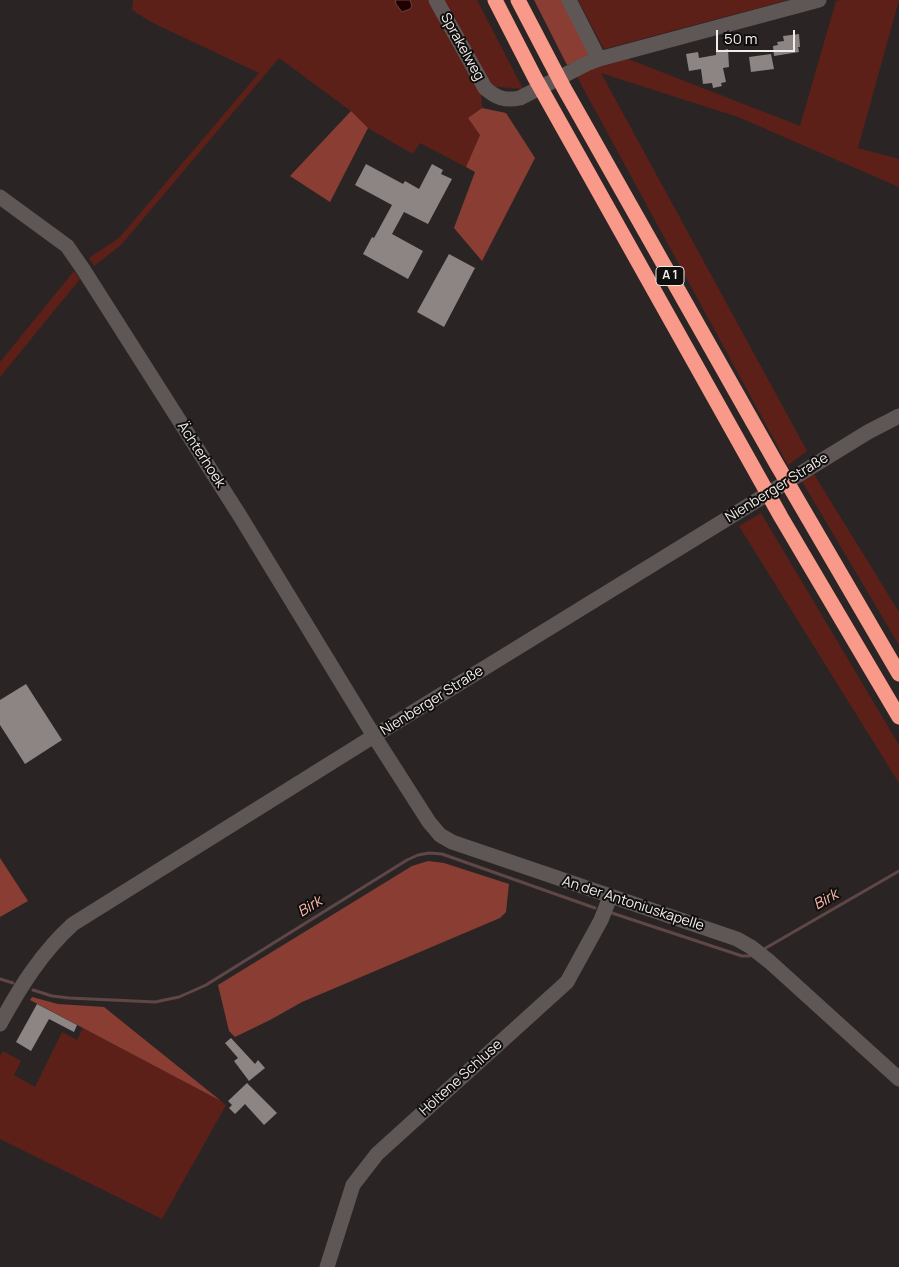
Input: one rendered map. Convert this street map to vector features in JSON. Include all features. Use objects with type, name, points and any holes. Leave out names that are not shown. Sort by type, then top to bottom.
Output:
[{"type":"highway","name":"A 1","points":[[495,0],[546,98],[756,473],[899,717]]},
{"type":"highway","name":"A 1","points":[[518,0],[564,88],[776,463],[899,674]]},
{"type":"street","name":"Sprakelweg","points":[[436,0],[479,80],[492,95],[502,99],[520,98],[599,59],[819,0]]},
{"type":"street","points":[[569,0],[599,59]]},
{"type":"street","name":"Ächterhoek","points":[[0,197],[66,246],[83,269],[240,516],[374,736]]},
{"type":"street","name":"Nienberger Straße","points":[[0,1024],[7,997],[58,938],[73,924],[868,432],[899,416]]},
{"type":"street","name":"An der Antoniuskapelle","points":[[374,736],[429,822],[440,834],[452,842],[609,900],[726,935],[751,947],[899,1079]]},
{"type":"street","name":"Höltene Schluse","points":[[327,1267],[353,1185],[364,1170],[377,1154],[567,982],[601,920],[609,900]]},
{"type":"shaded area","points":[[133,0],[431,0],[481,92],[482,108],[468,118],[480,135],[466,167],[420,143],[413,154],[368,128],[351,111],[279,58],[121,245],[94,266],[89,258],[119,238],[259,73],[151,22],[132,10]]},
{"type":"shaded area","points":[[396,0],[410,0],[412,6],[410,9],[402,12],[396,4]]},
{"type":"shaded area","points":[[443,0],[477,0],[523,89],[488,86]]},
{"type":"shaded area","points":[[534,0],[563,0],[591,56],[567,65]]},
{"type":"shaded area","points":[[578,0],[788,0],[604,49]]},
{"type":"shaded area","points":[[899,0],[858,148],[899,159],[899,187],[738,117],[601,73],[807,451],[788,465],[576,75],[623,57],[800,126],[836,1]]},
{"type":"shaded area","points":[[482,108],[506,113],[535,158],[482,261],[454,228],[475,172],[466,167],[480,135],[468,118]]},
{"type":"shaded area","points":[[351,111],[368,128],[330,202],[290,176]]},
{"type":"shaded area","points":[[74,271],[80,279],[0,377],[0,362]]},
{"type":"shaded area","points":[[812,471],[899,612],[899,645],[800,478]]},
{"type":"shaded area","points":[[761,513],[899,745],[899,783],[739,526]]},
{"type":"shaded area","points":[[0,858],[28,901],[0,917]]},
{"type":"shaded area","points":[[428,861],[444,863],[509,884],[506,912],[500,918],[302,1002],[235,1037],[229,1031],[218,985],[412,866]]},
{"type":"shaded area","points":[[32,997],[58,1004],[104,1007],[221,1101],[30,1000]]},
{"type":"shaded area","points":[[83,1028],[226,1105],[162,1219],[0,1139],[0,1056],[3,1051],[21,1061],[14,1075],[35,1087],[62,1032],[77,1040]]},
{"type":"building","points":[[799,34],[799,52],[774,56],[773,46],[778,45],[777,42],[784,41],[783,36]]},
{"type":"building","points":[[728,49],[729,67],[723,68],[726,82],[721,83],[722,86],[713,88],[712,83],[703,84],[701,69],[689,71],[686,54],[698,52],[699,58],[716,55],[716,52]]},
{"type":"building","points":[[771,54],[774,69],[751,72],[749,57]]},
{"type":"building","points":[[366,164],[403,184],[405,181],[419,189],[432,164],[443,170],[441,174],[452,179],[428,224],[404,212],[392,234],[423,251],[408,279],[363,254],[392,205],[355,185]]},
{"type":"building","points":[[449,254],[475,268],[444,327],[417,312]]},
{"type":"building","points":[[26,684],[62,740],[25,764],[0,725],[0,700]]},
{"type":"building","points":[[37,1004],[77,1025],[74,1032],[49,1019],[31,1051],[16,1042]]},
{"type":"building","points":[[231,1038],[255,1064],[258,1060],[265,1068],[249,1081],[234,1061],[238,1058],[225,1043]]},
{"type":"building","points":[[247,1083],[277,1113],[264,1125],[245,1104],[235,1114],[229,1108],[232,1105],[228,1101]]},
{"type":"waterway","name":"Birk","points":[[33,990],[52,996],[69,998],[155,1002],[179,997],[206,985],[407,860],[429,853],[442,854],[595,908]]},
{"type":"waterway","name":"Birk","points":[[764,949],[899,871]]},
{"type":"waterway","name":"Birk","points":[[612,913],[742,956],[750,956]]},
{"type":"waterway","name":"Birk","points":[[0,979],[13,983]]}]
